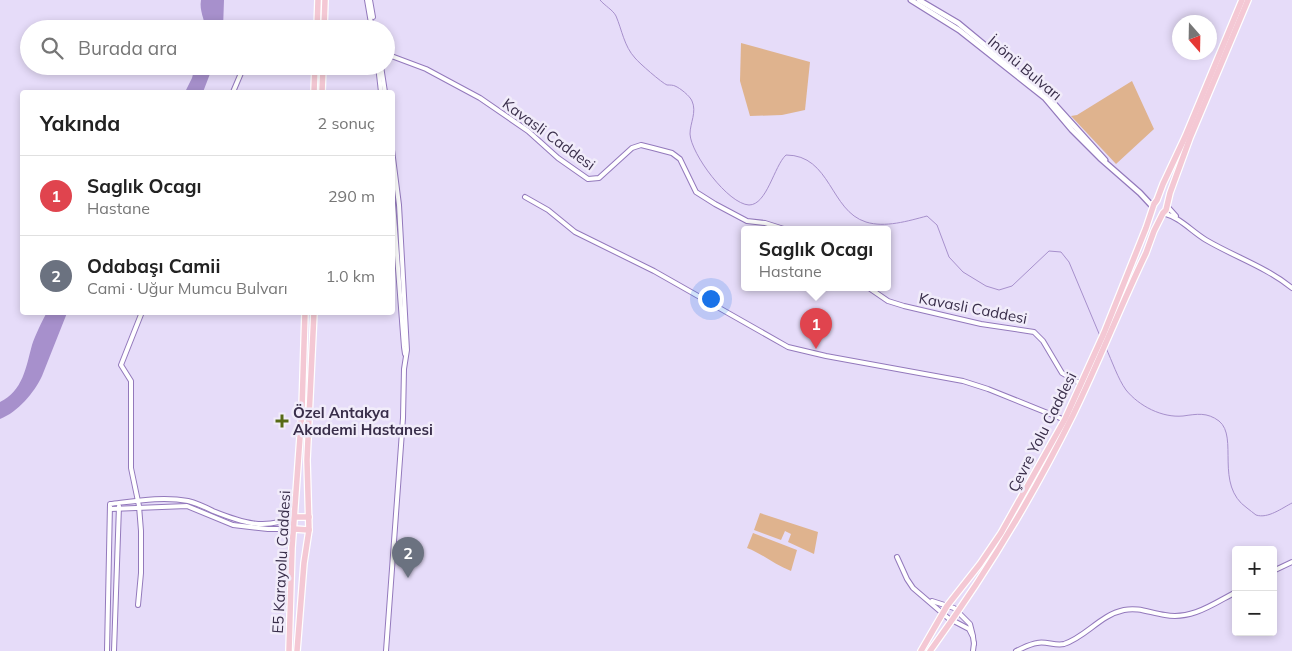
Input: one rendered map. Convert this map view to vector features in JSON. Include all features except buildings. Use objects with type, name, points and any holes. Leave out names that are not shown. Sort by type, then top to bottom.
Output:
[{"type":"highway","points":[[317,20],[318,0]]},
{"type":"highway","points":[[324,0],[324,20]]},
{"type":"highway","name":"Çevre Yolu Caddesi","points":[[930,651],[958,612],[1023,509],[1072,418],[1106,335],[1163,184],[1185,137],[1242,0]]},
{"type":"highway","name":"Çevre Yolu Caddesi","points":[[1106,335],[1166,210],[1170,193],[1190,138],[1248,0]]},
{"type":"highway","points":[[314,90],[315,75]]},
{"type":"highway","points":[[322,75],[322,90]]},
{"type":"highway","points":[[1163,213],[1157,213],[1155,204],[1164,202],[1167,206]]},
{"type":"highway","name":"E5 Karayolu Caddesi","points":[[289,651],[292,548],[298,475],[305,315]]},
{"type":"highway","name":"E5 Karayolu Caddesi","points":[[297,651],[304,563],[309,530],[307,460],[314,315]]},
{"type":"highway","name":"Çevre Yolu Caddesi","points":[[921,651],[947,606],[1001,534],[1065,420],[1081,384],[1096,359]]},
{"type":"highway","points":[[295,517],[309,518]]},
{"type":"highway","points":[[294,529],[309,530]]},
{"type":"main road","name":"İnönü Bulvarı","points":[[911,0],[960,30],[1045,98],[1072,130],[1112,169],[1155,204]]},
{"type":"main road","name":"İnönü Bulvarı","points":[[920,0],[958,23],[1049,98],[1112,169]]},
{"type":"street","points":[[368,0],[371,20]]},
{"type":"street","name":"Kavasli Caddesi","points":[[395,57],[426,69],[476,96],[528,131],[558,158],[588,179],[599,178],[632,148],[641,146],[653,148],[672,153],[680,159],[696,192],[747,222],[765,223],[774,226]]},
{"type":"street","points":[[234,90],[240,75]]},
{"type":"street","points":[[380,75],[383,90]]},
{"type":"street","points":[[386,651],[404,418],[407,350],[404,275],[395,174]]},
{"type":"street","points":[[525,197],[548,210],[575,232],[654,271],[788,347],[826,356],[963,381],[1065,420]]},
{"type":"street","points":[[1167,206],[1179,220],[1203,238],[1277,276],[1292,288]]},
{"type":"street","points":[[1163,213],[1179,220]]},
{"type":"street","points":[[395,229],[406,354]]},
{"type":"street","name":"Kavasli Caddesi","points":[[873,291],[888,301],[904,306],[980,324],[1034,332],[1043,341],[1062,372],[1081,384]]},
{"type":"street","points":[[138,605],[141,565],[139,504],[131,468],[131,381],[121,365],[141,315]]},
{"type":"street","points":[[107,651],[111,509],[119,506],[186,501],[250,524],[280,523],[295,517]]},
{"type":"street","points":[[139,504],[187,506],[232,525],[268,529],[294,529]]},
{"type":"street","points":[[114,651],[119,506]]},
{"type":"street","points":[[897,557],[913,588],[934,602],[954,608],[970,624],[973,632],[973,651]]},
{"type":"street","points":[[1277,569],[1292,562]]},
{"type":"street","points":[[1016,651],[1038,643],[1066,643],[1106,617],[1122,610],[1138,609],[1165,616],[1186,616],[1232,594]]},
{"type":"street","points":[[924,596],[952,621],[969,629],[974,644]]},
{"type":"shaded area","points":[[201,0],[224,0],[223,20],[204,20]]},
{"type":"shaded area","points":[[741,43],[810,62],[805,110],[782,115],[750,116],[740,81]]},
{"type":"shaded area","points":[[193,75],[210,75],[204,90],[186,90]]},
{"type":"shaded area","points":[[1132,81],[1154,129],[1116,164],[1071,116],[1077,115]]},
{"type":"shaded area","points":[[46,315],[66,315],[35,389],[13,412],[0,419],[0,402],[14,392],[19,385]]},
{"type":"shaded area","points":[[760,513],[818,532],[814,554],[788,542],[791,534],[785,531],[781,540],[754,530]]},
{"type":"shaded area","points":[[753,533],[797,550],[791,571],[747,548]]},
{"type":"waterway","points":[[600,0],[616,16],[626,43],[635,58],[660,81],[677,87],[691,99],[694,109],[690,130],[692,143],[712,177],[731,196],[749,205],[755,203],[761,199],[786,155],[801,157],[822,173],[845,207],[854,216],[866,222],[889,224],[927,216],[937,225],[949,257],[963,272],[986,286],[999,290],[1012,286],[1049,251],[1061,252],[1069,262],[1100,336]]},
{"type":"waterway","points":[[1106,348],[1126,390],[1144,406],[1167,415],[1202,414],[1219,421],[1225,428],[1227,438],[1229,475],[1232,487],[1237,498],[1247,508],[1256,515],[1265,516],[1292,503]]},
{"type":"place","name":"Saglık Ocagı","points":[[816,349]]},
{"type":"place","name":"Özel Antakya Akademi Hastanesi","points":[[282,421]]},
{"type":"place","name":"Odabaşı Camii","points":[[408,578]]}]
